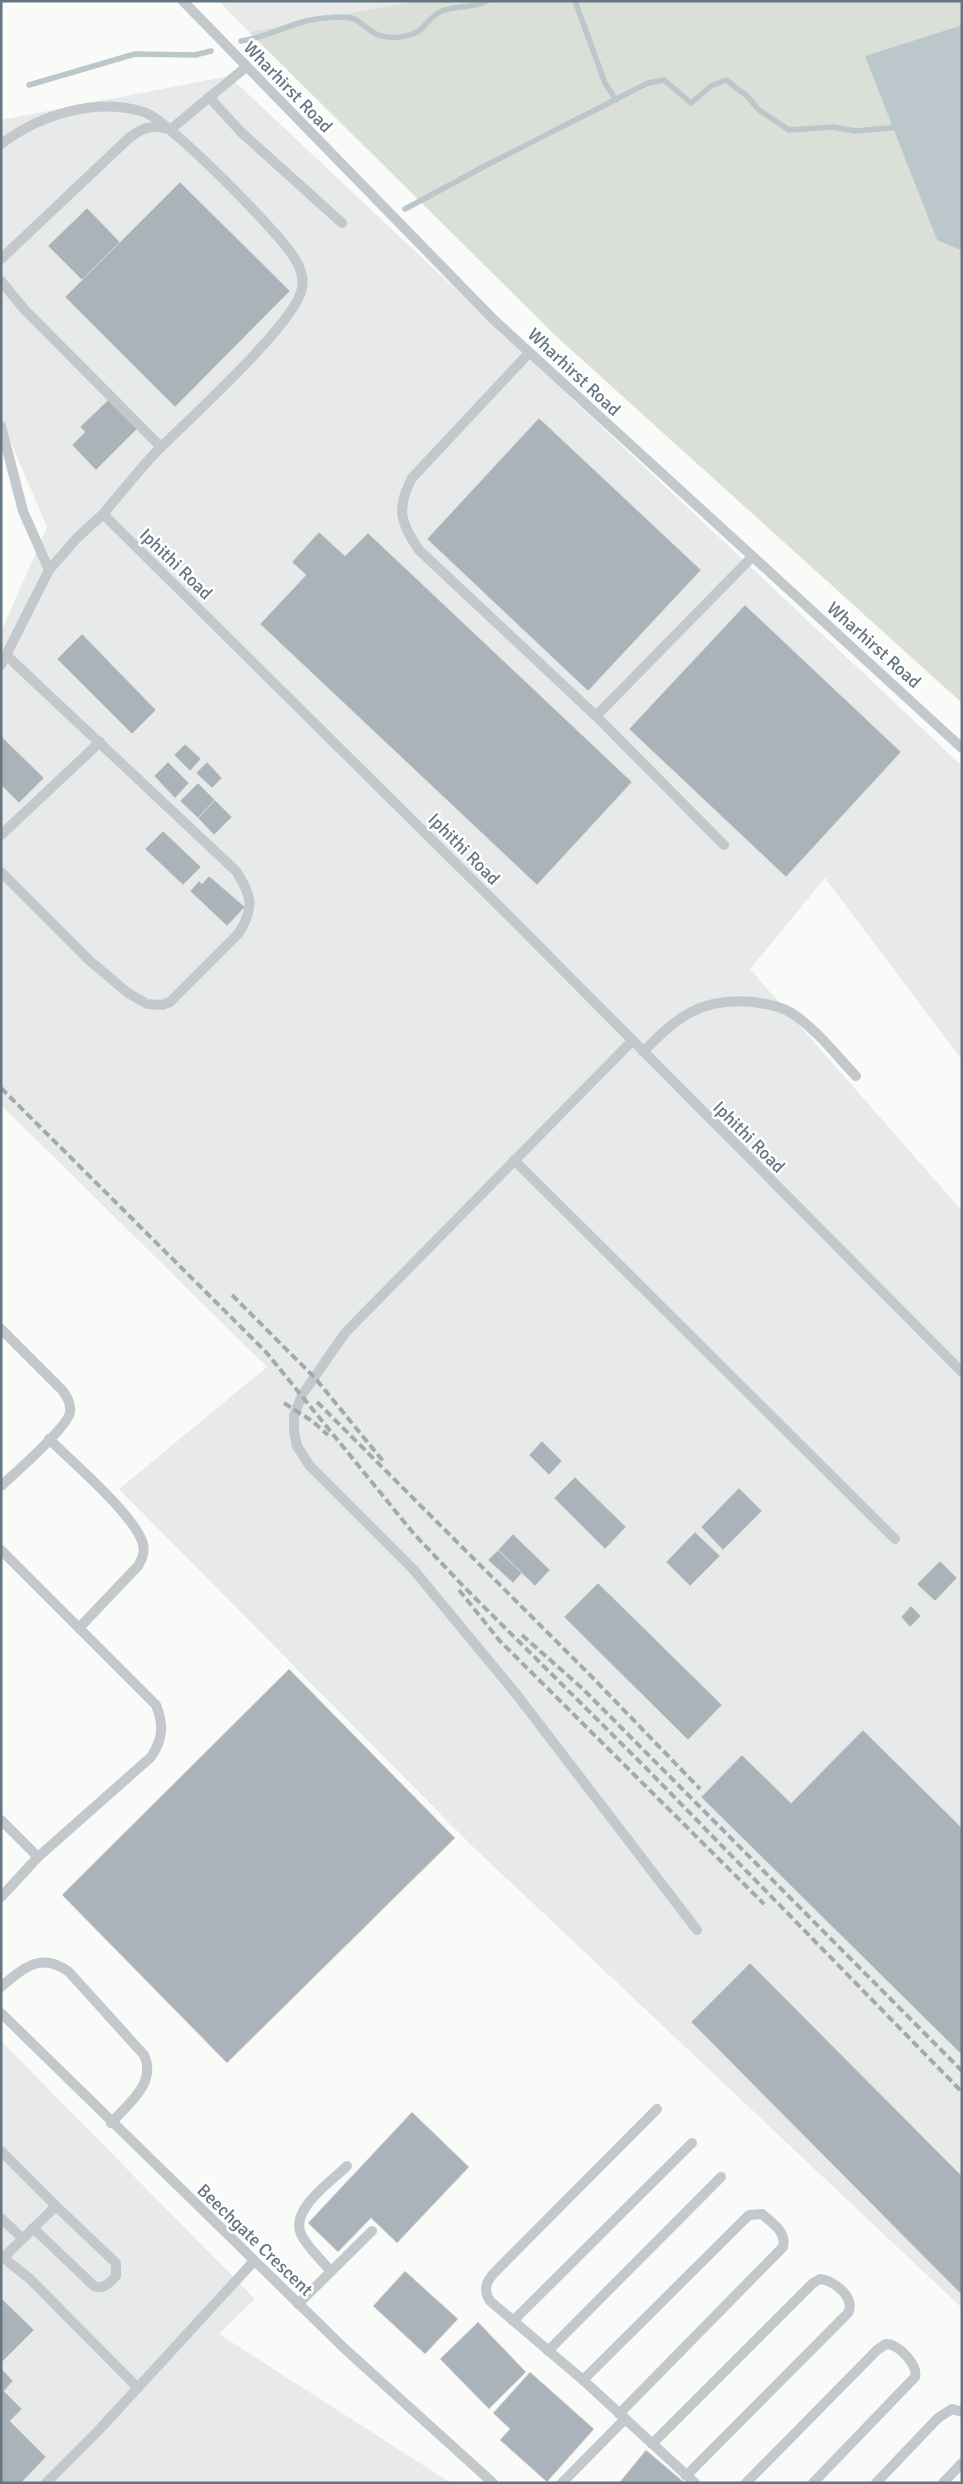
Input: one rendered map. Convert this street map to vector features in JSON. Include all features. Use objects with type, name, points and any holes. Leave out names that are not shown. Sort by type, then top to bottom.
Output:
[{"type":"lane","name":"Wharhirst Road","points":[[183,1],[443,269],[529,353],[962,748]]},
{"type":"lane","points":[[171,130],[246,66]]},
{"type":"lane","points":[[209,98],[241,132],[342,223]]},
{"type":"lane","points":[[1,144],[20,130],[42,120],[86,109],[126,108],[146,112],[171,130],[271,228],[295,258],[302,274],[300,298],[276,330],[162,447],[103,514],[76,539],[49,570],[1,665]]},
{"type":"lane","points":[[1,259],[129,138],[142,128],[159,126],[171,130]]},
{"type":"lane","points":[[1,281],[24,309],[162,447]]},
{"type":"lane","points":[[529,353],[412,478],[404,494],[401,510],[409,535],[418,550],[596,716],[724,845]]},
{"type":"lane","points":[[1,426],[23,511],[49,570]]},
{"type":"lane","name":"Iphithi Road","points":[[103,514],[506,913],[962,1372]]},
{"type":"lane","points":[[596,716],[752,557]]},
{"type":"lane","points":[[1,872],[90,961],[128,993],[147,1004],[170,1002],[238,934],[245,923],[250,908],[245,886],[236,871],[6,655]]},
{"type":"lane","points":[[1,835],[100,742]]},
{"type":"lane","points":[[643,1052],[670,1024],[687,1014],[705,1006],[724,1002],[748,1002],[776,1006],[791,1013],[815,1033],[856,1076]]},
{"type":"lane","points":[[632,1041],[345,1333],[299,1403],[294,1416],[294,1431],[297,1446],[309,1465],[413,1569],[511,1688],[697,1930]]},
{"type":"lane","points":[[514,1160],[895,1539]]},
{"type":"lane","points":[[1,1329],[69,1400],[70,1412],[66,1423],[1,1486]]},
{"type":"lane","points":[[49,1439],[123,1514],[138,1533],[143,1544],[143,1555],[138,1566],[79,1628]]},
{"type":"lane","points":[[1,1550],[156,1705],[162,1718],[161,1738],[151,1757],[38,1857],[1,1897]]},
{"type":"lane","points":[[1,1820],[38,1857]]},
{"type":"lane","points":[[1,1987],[23,1967],[40,1963],[59,1964],[69,1972],[144,2055],[148,2063],[148,2078],[143,2087],[111,2123]]},
{"type":"lane","name":"Beechgate Crescent","points":[[1,2013],[111,2123],[298,2304],[493,2483]]},
{"type":"lane","points":[[657,2109],[488,2280],[486,2291],[490,2301],[583,2380],[695,2483]]},
{"type":"lane","points":[[513,2321],[692,2143]]},
{"type":"lane","points":[[1,2151],[116,2263],[118,2272],[106,2286],[94,2286],[33,2228]]},
{"type":"lane","points":[[331,2272],[302,2236],[299,2219],[306,2205],[347,2166]]},
{"type":"lane","points":[[548,2350],[721,2177]]},
{"type":"lane","points":[[56,2206],[3,2256],[30,2279],[138,2388]]},
{"type":"lane","points":[[562,2483],[782,2247],[784,2238],[779,2229],[762,2214],[749,2215],[583,2380]]},
{"type":"lane","points":[[1,2218],[22,2239]]},
{"type":"lane","points":[[298,2304],[372,2231]]},
{"type":"lane","points":[[46,2483],[138,2388],[254,2261]]},
{"type":"lane","points":[[652,2444],[813,2283],[820,2279],[827,2280],[847,2296],[851,2305],[848,2313],[686,2476]]},
{"type":"lane","points":[[746,2483],[877,2350],[886,2344],[895,2346],[916,2369],[915,2377],[812,2483]]},
{"type":"lane","points":[[876,2483],[938,2418],[952,2409],[962,2412]]},
{"type":"lane","points":[[943,2483],[962,2464]]},
{"type":"shaded area","points":[[219,1],[416,1],[249,32]]},
{"type":"shaded area","points":[[416,1],[962,1],[962,25],[866,56],[937,240],[962,251],[962,703],[557,337],[249,32]]},
{"type":"shaded area","points":[[962,25],[962,251],[937,240],[865,56]]},
{"type":"shaded area","points":[[229,76],[962,766],[962,1060],[825,878],[750,969],[962,1211],[962,2308],[470,1844],[119,1489],[267,1367],[1,1105],[1,632],[47,527],[1,419],[1,120]]},
{"type":"shaded area","points":[[1,2041],[255,2299],[219,2334],[451,2483],[1,2483]]},
{"type":"building","points":[[180,182],[290,291],[175,407],[65,297]]},
{"type":"building","points":[[87,208],[120,242],[82,280],[48,246]]},
{"type":"building","points":[[108,400],[137,429],[96,470],[72,445],[85,432],[80,427]]},
{"type":"building","points":[[539,418],[701,570],[588,691],[427,539]]},
{"type":"building","points":[[319,532],[345,556],[368,533],[632,782],[537,885],[260,624],[306,575],[292,562]]},
{"type":"building","points":[[745,605],[901,752],[786,877],[629,729]]},
{"type":"building","points":[[82,634],[156,710],[132,734],[57,659]]},
{"type":"building","points":[[1,736],[44,778],[19,803],[1,785]]},
{"type":"building","points":[[185,744],[201,759],[190,771],[174,755]]},
{"type":"building","points":[[168,762],[189,783],[175,798],[154,776]]},
{"type":"building","points":[[207,762],[222,778],[212,788],[196,773]]},
{"type":"building","points":[[198,783],[215,800],[198,818],[180,801]]},
{"type":"building","points":[[215,800],[232,817],[214,835],[198,818]]},
{"type":"building","points":[[163,831],[201,867],[183,885],[145,849]]},
{"type":"building","points":[[209,876],[245,907],[227,926],[190,891],[199,881],[202,884]]},
{"type":"building","points":[[542,1441],[562,1461],[549,1475],[529,1455]]},
{"type":"building","points":[[575,1477],[626,1527],[605,1549],[554,1498]]},
{"type":"building","points":[[739,1488],[762,1511],[723,1550],[701,1527]]},
{"type":"building","points":[[695,1532],[720,1556],[690,1586],[666,1562]]},
{"type":"building","points":[[513,1534],[550,1570],[535,1586],[498,1550]]},
{"type":"building","points":[[498,1550],[522,1573],[513,1583],[488,1560]]},
{"type":"building","points":[[940,1561],[957,1578],[935,1601],[917,1584]]},
{"type":"building","points":[[598,1583],[722,1705],[688,1740],[564,1617]]},
{"type":"building","points":[[911,1606],[921,1616],[910,1627],[901,1617]]},
{"type":"building","points":[[289,1669],[455,1838],[227,2063],[62,1895]]},
{"type":"building","points":[[863,1730],[962,1828],[962,2055],[701,1797],[742,1755],[791,1803]]},
{"type":"building","points":[[750,1963],[962,2176],[962,2295],[691,2022]]},
{"type":"building","points":[[412,2112],[469,2167],[397,2243],[371,2218],[338,2252],[308,2223]]},
{"type":"building","points":[[405,2271],[458,2319],[425,2354],[373,2306]]},
{"type":"building","points":[[1,2298],[34,2330],[1,2363]]},
{"type":"building","points":[[478,2322],[526,2372],[489,2409],[440,2359]]},
{"type":"building","points":[[1,2368],[13,2381],[4,2391],[22,2409],[10,2421],[46,2457],[21,2483],[1,2483]]},
{"type":"building","points":[[530,2372],[594,2429],[547,2482],[500,2440],[510,2429],[493,2413]]},
{"type":"building","points":[[646,2450],[685,2483],[619,2483]]},
{"type":"waterway","points":[[241,41],[305,21],[337,17],[353,19],[378,35],[387,37],[403,36],[418,31],[439,12],[487,1]]},
{"type":"waterway","points":[[575,1],[605,83],[616,100]]},
{"type":"waterway","points":[[29,85],[135,54],[195,55],[211,51]]},
{"type":"waterway","points":[[405,209],[648,83],[664,80],[691,103],[711,86],[726,80],[747,96],[759,110],[789,130],[833,127],[856,131],[900,127]]},
{"type":"railway","points":[[1,1088],[266,1352],[414,1534],[465,1588],[644,1766],[962,2092]]},
{"type":"railway","points":[[232,1295],[315,1378],[383,1461]]},
{"type":"railway","points":[[317,1402],[591,1676],[700,1789]]},
{"type":"railway","points":[[284,1403],[312,1421],[328,1435]]},
{"type":"railway","points":[[459,1590],[499,1640],[764,1904]]},
{"type":"railway","points":[[522,1635],[583,1689],[962,2071]]}]
